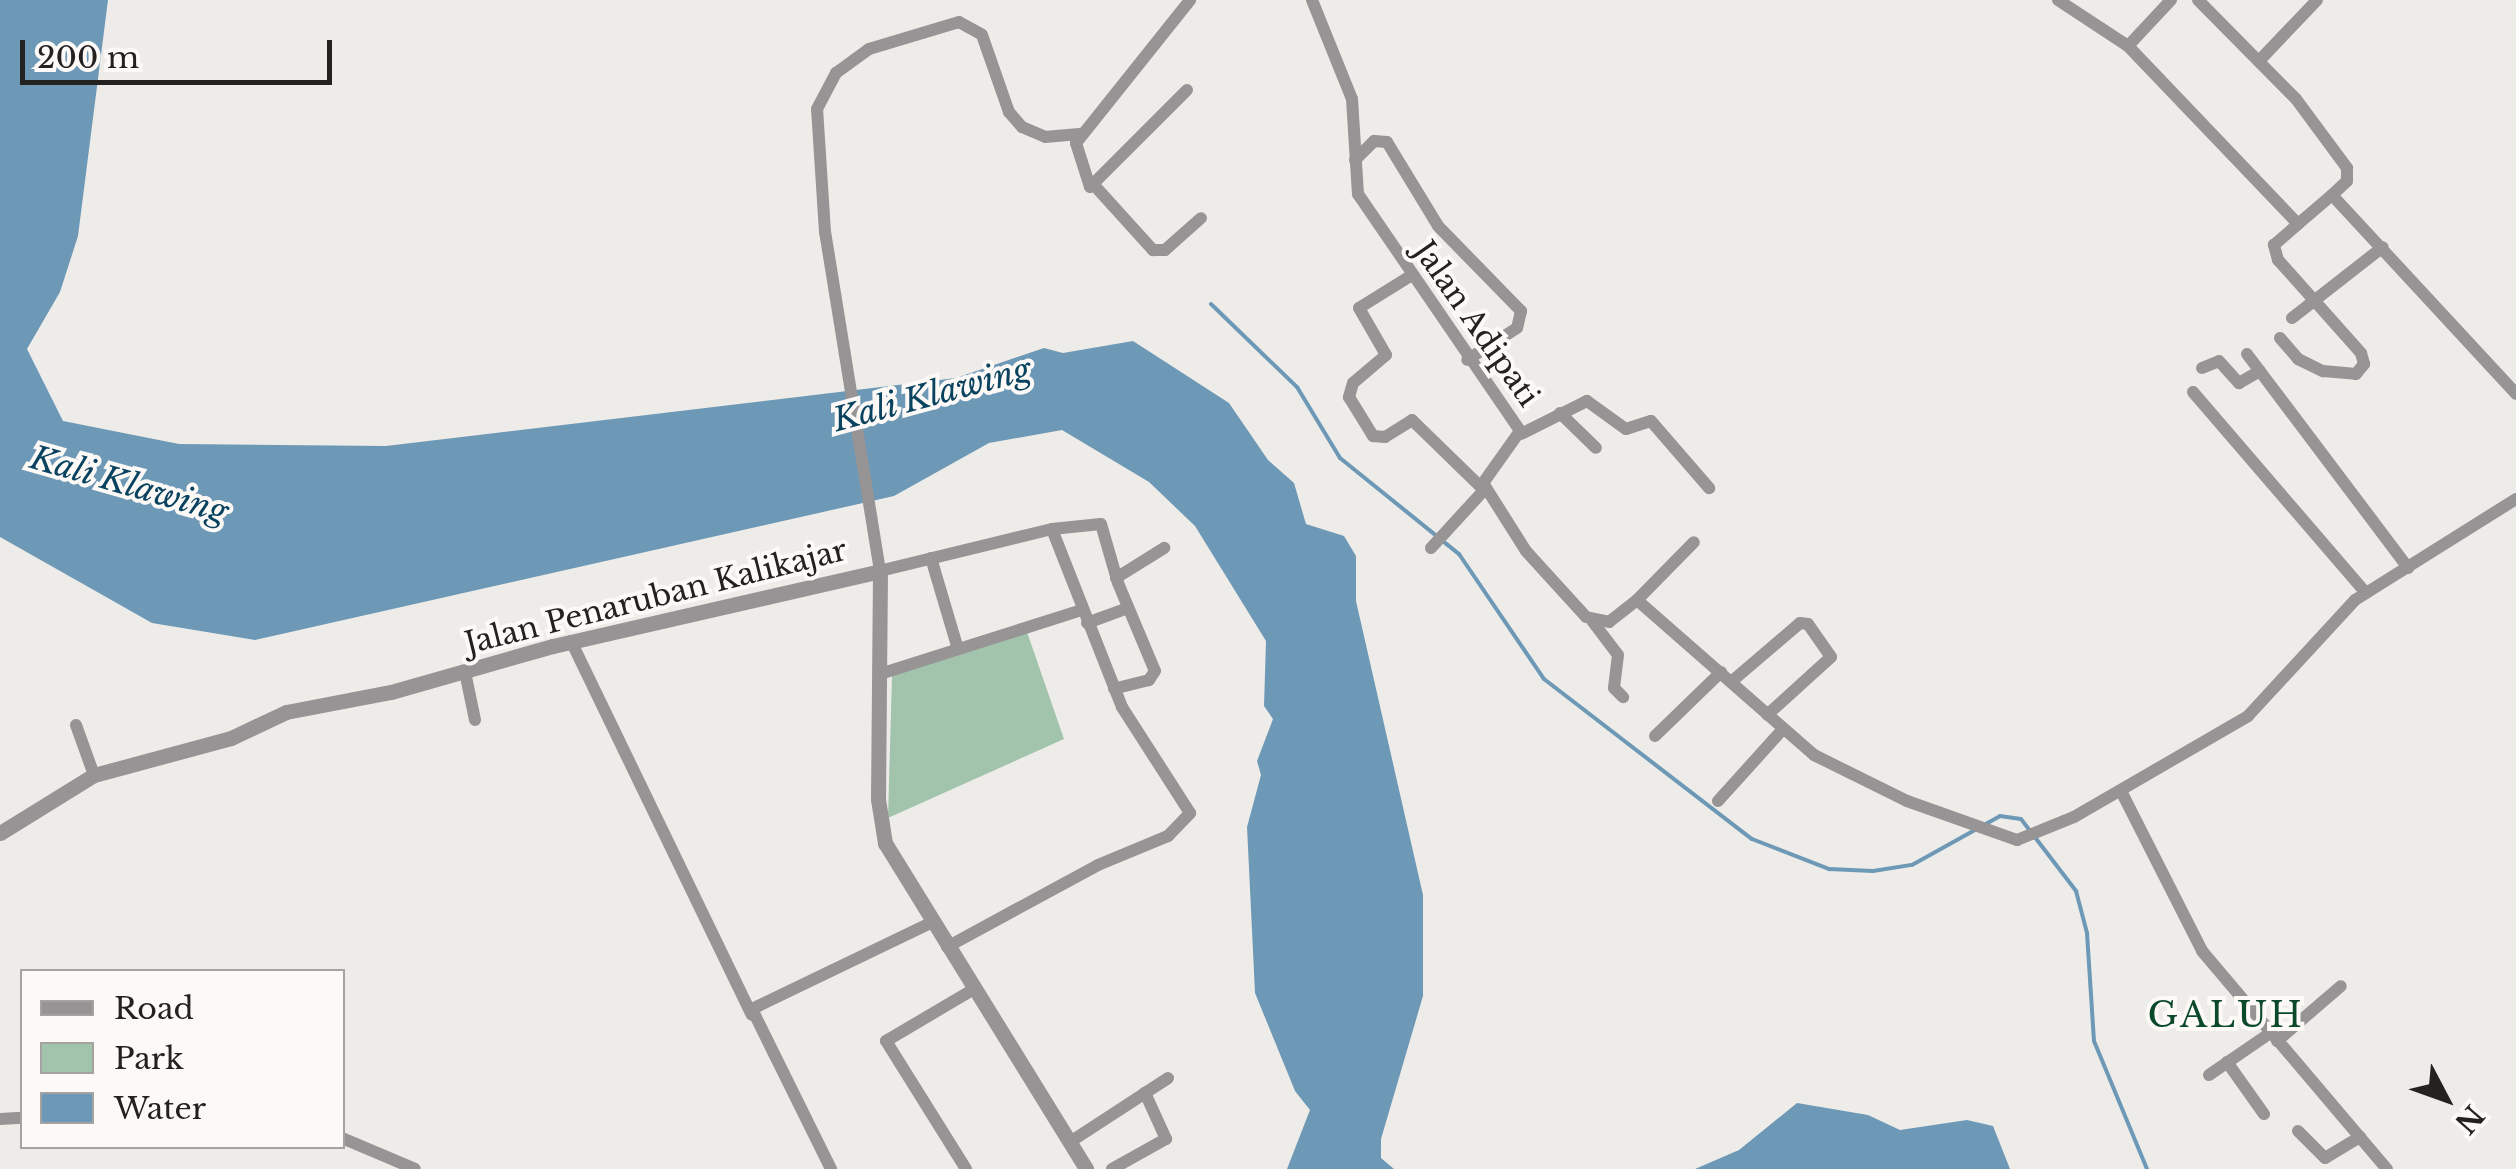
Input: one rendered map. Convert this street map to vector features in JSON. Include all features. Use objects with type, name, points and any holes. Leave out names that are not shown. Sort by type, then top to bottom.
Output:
[{"type":"street","name":"Jalan Adipati","points":[[1312,0],[1348,82],[1358,194],[1467,360],[1521,434],[1486,470],[1483,488],[1431,548]]},
{"type":"street","points":[[2058,0],[2128,46],[2298,224]]},
{"type":"street","points":[[2128,46],[2171,0]]},
{"type":"street","points":[[2198,0],[2260,60],[2347,168],[2347,181],[2274,250],[2361,353],[2360,371],[2322,370],[2298,359],[2280,338]]},
{"type":"street","points":[[2212,12],[2224,0]]},
{"type":"street","points":[[2260,60],[2317,0]]},
{"type":"street","points":[[1183,2],[1146,62],[1082,134],[1076,153],[1089,186],[1187,90]]},
{"type":"street","points":[[1082,134],[1045,136],[1022,127],[1009,112],[982,35],[959,22],[869,49],[836,73],[817,109],[816,165],[880,571],[1099,521],[1116,578],[1155,671],[1149,680],[1114,689]]},
{"type":"street","points":[[1354,160],[1374,141],[1386,142],[1438,226],[1521,311],[1518,328],[1467,360]]},
{"type":"street","points":[[1094,185],[1153,250],[1164,250],[1201,218]]},
{"type":"street","points":[[2332,195],[2516,394]]},
{"type":"street","points":[[2292,318],[2383,247]]},
{"type":"street","points":[[1412,275],[1359,308],[1386,354],[1354,382],[1349,397],[1373,436],[1385,436],[1412,420],[1483,488],[1538,566],[1593,622],[1618,655],[1614,688],[1623,697]]},
{"type":"street","points":[[2247,354],[2408,568]]},
{"type":"street","points":[[2202,368],[2219,362],[2239,383],[2260,371]]},
{"type":"street","points":[[2194,392],[2366,593]]},
{"type":"street","points":[[1521,434],[1587,401],[1626,428],[1648,418],[1709,488]]},
{"type":"street","points":[[1560,413],[1596,448]]},
{"type":"street","points":[[1637,600],[1824,762],[1868,784],[2018,840],[2121,792],[2260,706],[2324,627],[2366,593],[2516,500]]},
{"type":"street","points":[[947,947],[1098,865],[1168,836],[1190,818],[1114,689],[1052,529]]},
{"type":"street","points":[[1593,622],[1609,622],[1637,600],[1694,542]]},
{"type":"street","points":[[1116,578],[1164,548]]},
{"type":"street","points":[[931,558],[958,649]]},
{"type":"street","name":"Jalan Penaruban Kalikajar","points":[[0,833],[94,775],[231,738],[286,712],[464,672],[570,641],[880,571],[880,827],[897,869],[1086,1169]]},
{"type":"street","points":[[880,674],[958,649],[1128,608]]},
{"type":"street","points":[[1655,736],[1726,677],[1800,623],[1808,624],[1831,657],[1767,715]]},
{"type":"street","points":[[570,641],[831,1169]]},
{"type":"street","points":[[464,672],[475,720]]},
{"type":"street","points":[[76,725],[94,775]]},
{"type":"street","points":[[1718,801],[1783,729]]},
{"type":"street","points":[[2121,792],[2202,951],[2387,1169]]},
{"type":"street","points":[[752,1015],[758,1002],[931,923]]},
{"type":"street","points":[[2209,1074],[2273,1037],[2341,986]]},
{"type":"street","points":[[966,1169],[886,1041],[974,989]]},
{"type":"street","points":[[2228,1062],[2264,1114]]},
{"type":"street","points":[[1070,1142],[1168,1078]]},
{"type":"street","points":[[1112,1169],[1166,1138],[1146,1093]]},
{"type":"street","points":[[2298,1131],[2325,1158],[2360,1136]]},
{"type":"street","points":[[345,1139],[415,1169]]},
{"type":"green space","points":[[1027,632],[1064,739],[888,818],[892,676]]},
{"type":"water","name":"Kali Klawing","points":[[0,0],[108,0],[78,236],[60,292],[27,349],[63,421],[179,444],[386,446],[956,378],[1044,348],[1063,353],[1133,341],[1229,403],[1268,460],[1294,483],[1306,524],[1344,536],[1356,556],[1356,601],[1423,895],[1423,996],[1381,1139],[1381,1158],[1394,1169],[1287,1169],[1310,1110],[1295,1091],[1255,993],[1247,827],[1261,775],[1257,761],[1273,719],[1264,706],[1266,641],[1195,526],[1149,482],[1062,430],[989,443],[894,496],[255,640],[152,623],[0,537]]},
{"type":"water","points":[[1797,1103],[1868,1115],[1900,1130],[1967,1120],[1993,1126],[2010,1169],[1695,1169],[1739,1150]]},
{"type":"waterway","points":[[1211,304],[1297,387],[1340,458],[1459,554],[1544,679],[1752,839],[1829,869],[1873,871],[1912,865],[1975,830]]},
{"type":"waterway","points":[[1984,825],[2000,816],[2021,819],[2076,891],[2087,933],[2094,1041],[2147,1169]]},
{"type":"district","name":"GALUH","points":[[2226,1015]]}]
